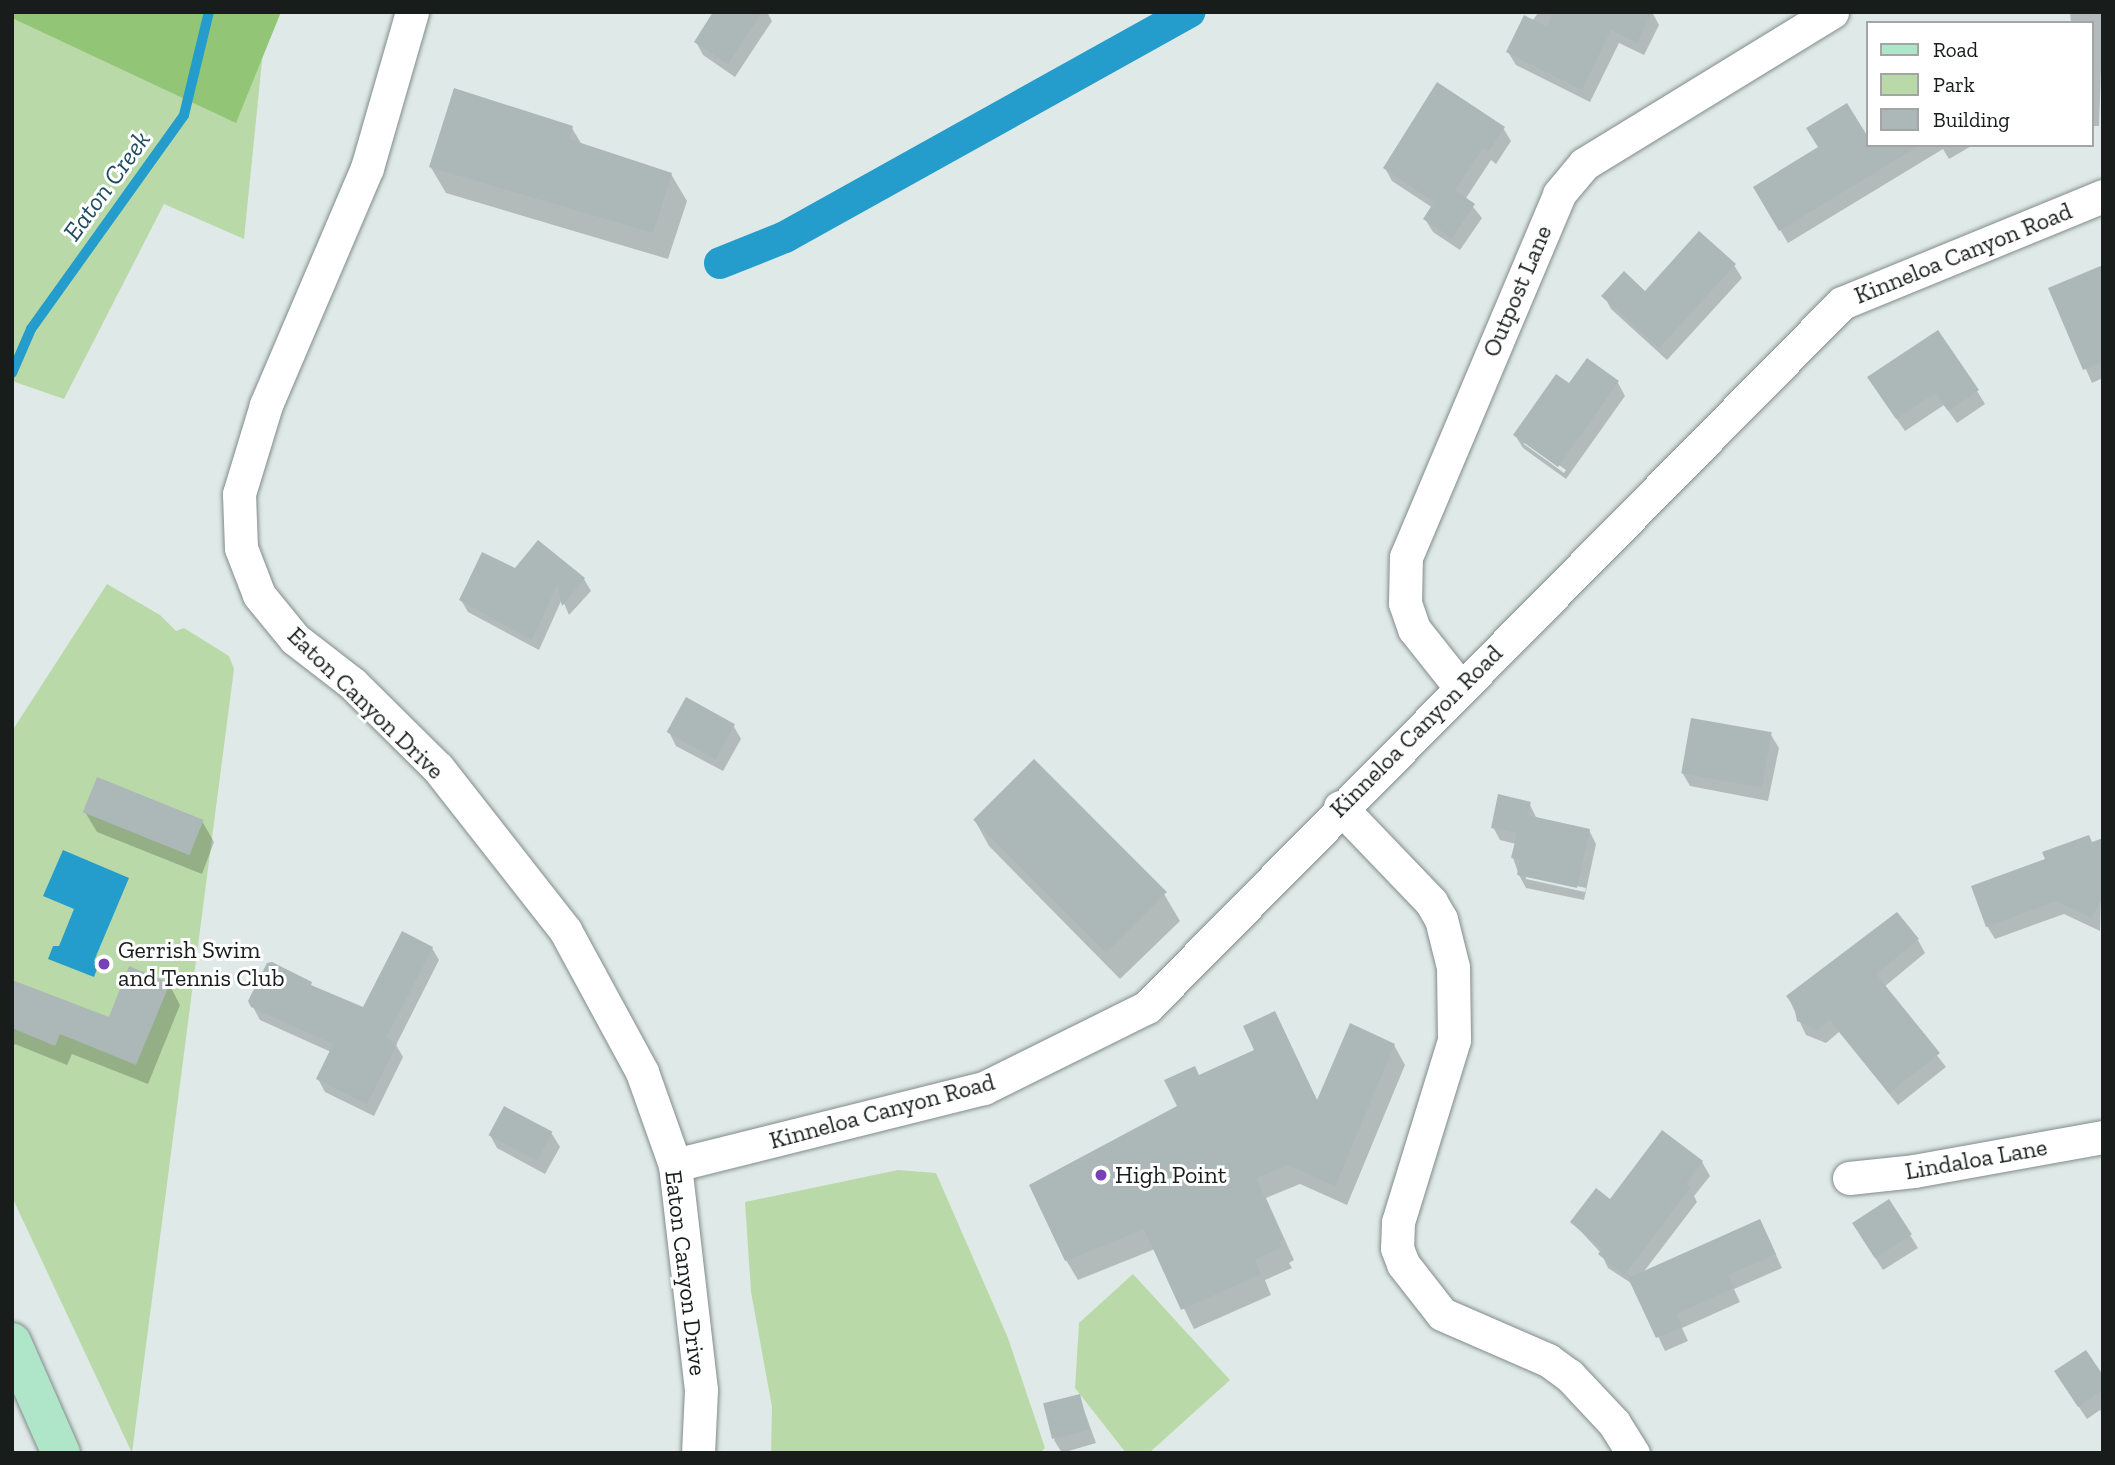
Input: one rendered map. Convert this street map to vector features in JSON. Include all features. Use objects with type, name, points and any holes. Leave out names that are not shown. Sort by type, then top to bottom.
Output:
[{"type":"main road","points":[[12,1342],[61,1453]]},
{"type":"street","name":"Eaton Canyon Drive","points":[[412,12],[366,167],[266,405],[239,494],[241,548],[259,595],[295,639],[352,683],[438,768],[565,930],[642,1072],[675,1165],[701,1390],[698,1453]]},
{"type":"street","name":"Outpost Lane","points":[[1460,687],[1414,629],[1405,603],[1406,557],[1559,194],[1584,164],[1832,12]]},
{"type":"street","name":"Kinneloa Canyon Road","points":[[675,1165],[984,1088],[1147,1007],[1340,807],[1842,303],[2103,196]]},
{"type":"street","points":[[1340,807],[1431,902],[1441,919],[1454,967],[1454,1040],[1398,1222],[1397,1248],[1403,1264],[1442,1314],[1548,1360],[1569,1375],[1614,1423],[1633,1453]]},
{"type":"street","name":"Lindaloa Lane","points":[[1849,1178],[1914,1171],[2103,1137]]},
{"type":"green space","points":[[12,12],[267,12],[244,239],[164,204],[64,399],[12,381]]},
{"type":"green space","points":[[12,12],[281,12],[236,123],[12,18]]},
{"type":"green space","name":"Gerrish Swim and Tennis Club","points":[[107,584],[160,615],[176,631],[184,628],[229,656],[234,669],[132,1453],[12,1197],[12,731]]},
{"type":"green space","points":[[898,1170],[936,1173],[1008,1338],[1045,1448],[1040,1453],[771,1453],[772,1407],[751,1292],[745,1202]]},
{"type":"green space","points":[[1133,1274],[1230,1380],[1149,1453],[1126,1453],[1075,1388],[1079,1323]]},
{"type":"water","points":[[63,850],[129,878],[94,961],[99,964],[94,977],[48,959],[53,946],[59,946],[74,909],[43,896]]},
{"type":"building","points":[[713,12],[762,12],[728,64],[694,42]]},
{"type":"building","points":[[1554,12],[1652,12],[1637,43],[1611,30],[1582,90],[1506,52],[1524,15],[1547,27]]},
{"type":"building","points":[[1437,82],[1505,127],[1488,152],[1483,148],[1455,190],[1475,204],[1452,238],[1423,219],[1434,202],[1383,168]]},
{"type":"building","points":[[454,88],[573,126],[569,139],[672,173],[653,233],[429,167]]},
{"type":"building","points":[[1847,103],[1867,135],[1867,147],[1917,147],[1779,231],[1753,187],[1818,147],[1806,128]]},
{"type":"building","points":[[1699,231],[1736,264],[1659,348],[1601,296],[1624,271],[1645,291]]},
{"type":"building","points":[[2103,265],[2103,362],[2083,370],[2048,288]]},
{"type":"building","points":[[1938,330],[1979,390],[1948,411],[1935,393],[1896,419],[1867,377]]},
{"type":"building","points":[[1587,358],[1619,381],[1558,467],[1513,435],[1556,374],[1569,383]]},
{"type":"building","points":[[538,540],[585,578],[562,606],[557,585],[532,640],[459,600],[482,552],[515,568]]},
{"type":"building","points":[[686,697],[735,724],[716,759],[667,732]]},
{"type":"building","points":[[1691,718],[1772,732],[1762,787],[1681,773]]},
{"type":"building","points":[[1034,759],[1167,892],[1106,953],[973,820]]},
{"type":"building","points":[[97,777],[204,820],[189,855],[83,812]]},
{"type":"building","points":[[1498,794],[1531,802],[1527,815],[1590,829],[1577,888],[1517,875],[1520,860],[1511,858],[1517,833],[1491,828]]},
{"type":"building","points":[[2089,835],[2092,842],[2103,838],[2103,896],[2092,918],[2056,901],[1986,927],[1971,886],[2045,859],[2042,852]]},
{"type":"building","points":[[1897,912],[1919,939],[1876,974],[1940,1053],[1889,1093],[1830,1020],[1817,1030],[1797,1021],[1794,1006],[1786,996]]},
{"type":"building","points":[[402,931],[433,947],[386,1038],[397,1044],[367,1104],[316,1079],[333,1044],[251,1007],[248,1001],[267,963],[272,962],[312,982],[311,985],[363,1007]]},
{"type":"building","points":[[129,966],[170,983],[136,1065],[60,1034],[55,1046],[12,1028],[12,980],[109,1017]]},
{"type":"building","points":[[1275,1011],[1317,1100],[1350,1023],[1395,1044],[1335,1186],[1288,1165],[1256,1178],[1284,1240],[1279,1242],[1281,1247],[1255,1260],[1261,1274],[1181,1310],[1144,1229],[1065,1261],[1029,1185],[1177,1106],[1164,1080],[1195,1066],[1199,1075],[1254,1050],[1243,1026]]},
{"type":"building","points":[[504,1106],[553,1132],[537,1161],[489,1135]]},
{"type":"building","points":[[1662,1130],[1703,1161],[1686,1184],[1691,1187],[1624,1275],[1598,1254],[1602,1249],[1570,1222],[1596,1188],[1610,1199]]},
{"type":"building","points":[[1889,1199],[1912,1234],[1875,1258],[1852,1223]]},
{"type":"building","points":[[1760,1219],[1776,1254],[1728,1275],[1734,1288],[1676,1314],[1682,1327],[1656,1338],[1628,1278]]},
{"type":"building","points":[[2086,1350],[2103,1375],[2103,1389],[2078,1407],[2054,1371]]},
{"type":"building","points":[[1080,1394],[1089,1430],[1052,1439],[1043,1403]]},
{"type":"waterway","name":"Eaton Creek","points":[[12,373],[31,329],[184,115],[209,12]]},
{"type":"waterway","points":[[720,263],[785,237],[1190,12]]},
{"type":"place","name":"Gerrish Swim and Tennis Club","points":[[104,964]]},
{"type":"place","name":"High Point","points":[[1101,1175]]}]
